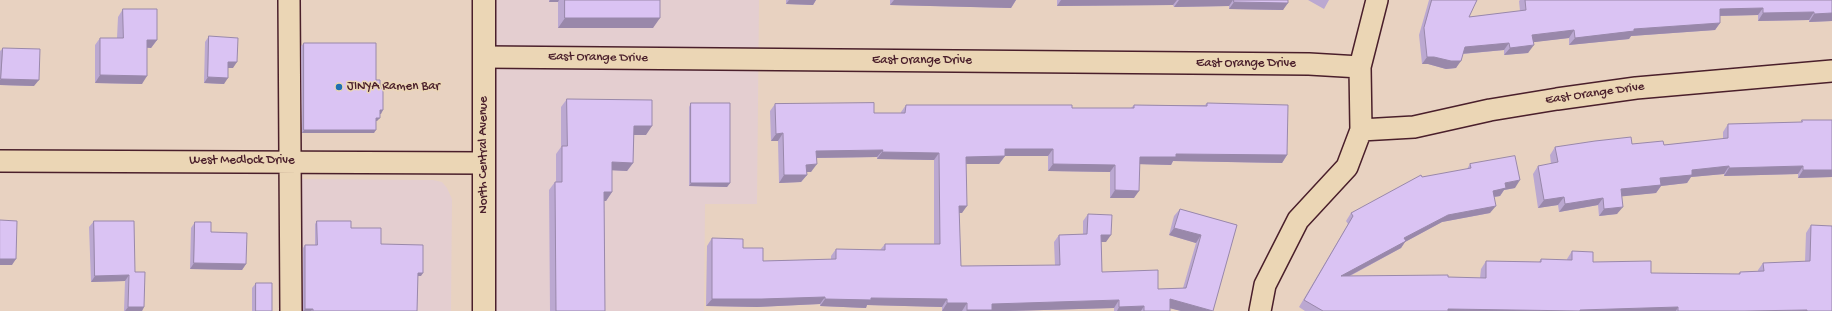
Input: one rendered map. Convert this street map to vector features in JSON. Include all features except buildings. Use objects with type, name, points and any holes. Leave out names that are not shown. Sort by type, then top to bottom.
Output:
[{"type":"main road","name":"North Central Avenue","points":[[484,0],[484,311]]},
{"type":"street","points":[[289,0],[291,311]]},
{"type":"street","points":[[1260,311],[1265,285],[1298,220],[1347,167],[1361,130],[1360,67],[1377,0]]},
{"type":"street","name":"East Orange Drive","points":[[484,57],[1309,64],[1360,67]]},
{"type":"street","name":"East Orange Drive","points":[[1361,130],[1414,127],[1490,110],[1636,88],[1832,71]]},
{"type":"street","name":"West Medlock Drive","points":[[0,161],[289,161],[484,164]]},
{"type":"shaded area","points":[[485,0],[759,0],[757,204],[705,204],[704,311],[484,311]]},
{"type":"shaded area","points":[[290,179],[433,180],[442,182],[447,188],[452,199],[451,311],[291,311]]},
{"type":"place","name":"JINYA Ramen Bar","points":[[339,87]]}]
